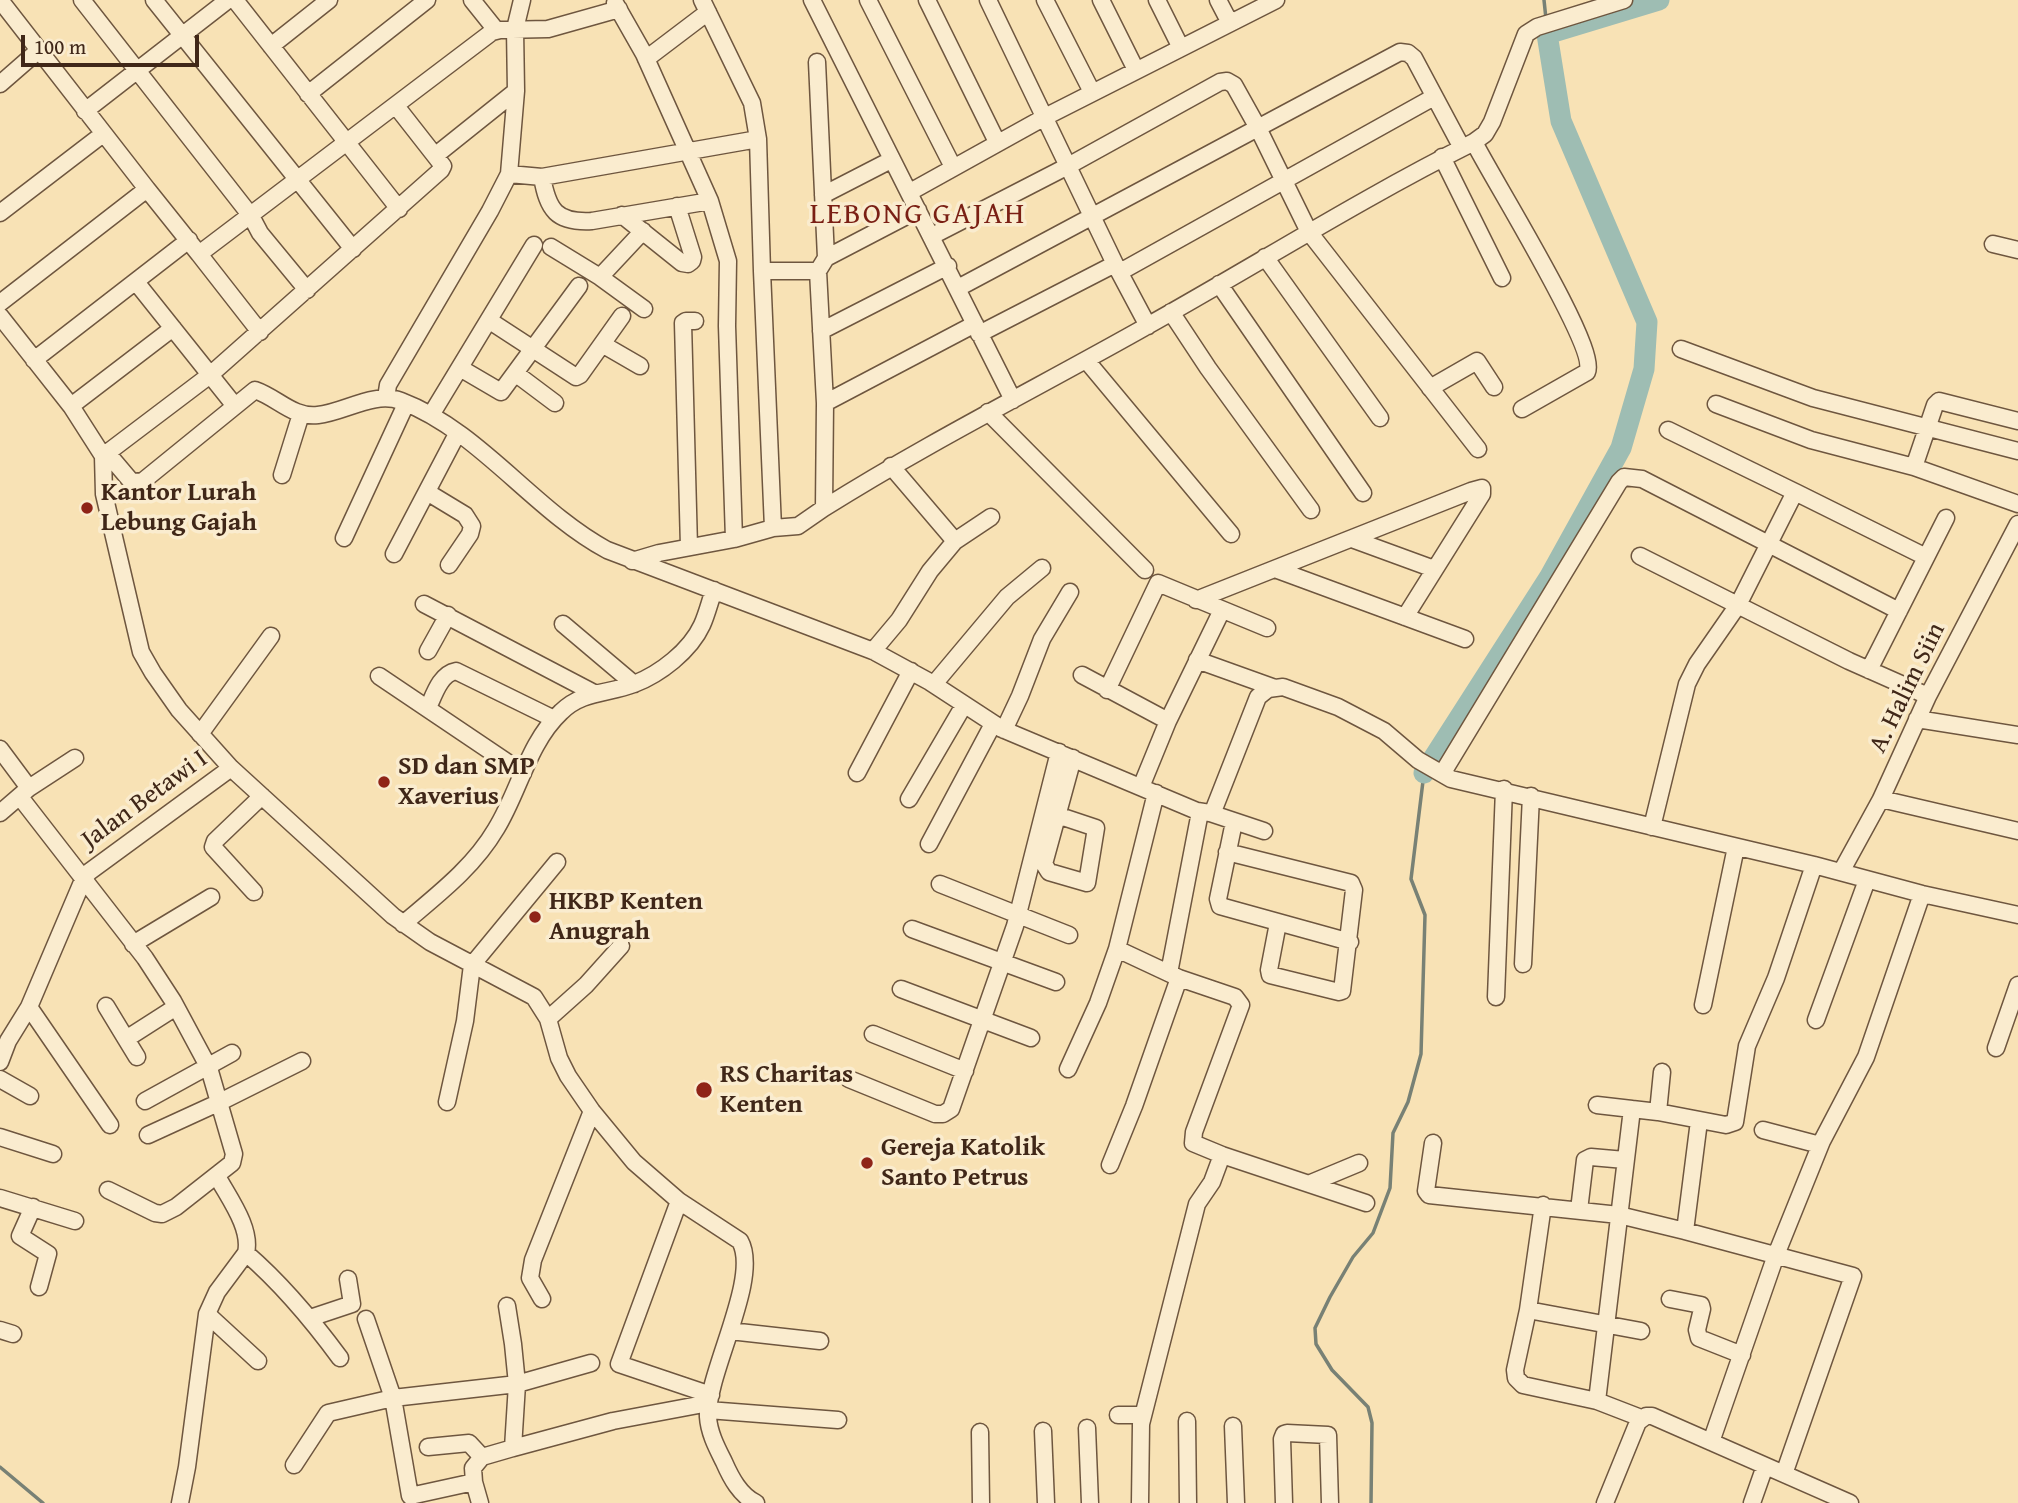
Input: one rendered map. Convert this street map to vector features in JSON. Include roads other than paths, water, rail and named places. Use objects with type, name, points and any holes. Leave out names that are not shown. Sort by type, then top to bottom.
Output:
[{"type":"street","points":[[0,0],[260,332]]},
{"type":"street","points":[[82,0],[251,216],[260,233],[307,290]]},
{"type":"street","points":[[154,0],[353,249]]},
{"type":"street","points":[[85,111],[228,0]]},
{"type":"street","points":[[235,0],[399,209]]},
{"type":"street","points":[[271,47],[329,0]]},
{"type":"street","points":[[308,94],[427,0]]},
{"type":"street","points":[[472,0],[496,30]]},
{"type":"street","points":[[386,398],[388,385],[491,211],[509,174],[516,91],[515,29],[522,0]]},
{"type":"street","points":[[812,0],[1013,400]]},
{"type":"street","points":[[868,0],[953,167]]},
{"type":"street","points":[[927,0],[998,142]]},
{"type":"street","points":[[988,0],[1148,326]]},
{"type":"street","points":[[1045,0],[1092,92]]},
{"type":"street","points":[[1101,0],[1136,70]]},
{"type":"street","points":[[1157,0],[1181,48]]},
{"type":"street","points":[[1218,0],[1230,23]]},
{"type":"street","points":[[910,192],[1092,92],[1276,0]]},
{"type":"street","points":[[632,561],[653,554],[734,539],[774,527],[801,525],[891,466],[1148,326],[1309,232],[1468,145],[1485,134],[1492,122],[1523,38],[1537,27],[1624,0]]},
{"type":"street","points":[[199,254],[496,30],[567,25],[616,5],[646,59],[710,201],[728,261],[727,326],[734,539]]},
{"type":"street","points":[[646,59],[705,6],[752,103],[758,139],[774,527]]},
{"type":"street","points":[[0,84],[39,50]]},
{"type":"street","points":[[958,288],[1400,52],[1412,57],[1434,97],[1531,241],[1578,334],[1590,367],[1587,372],[1522,408]]},
{"type":"street","points":[[817,62],[823,195],[821,331],[825,403],[824,508]]},
{"type":"street","points":[[932,236],[1224,81],[1234,85],[1285,180],[1309,232],[1478,449]]},
{"type":"street","points":[[436,155],[516,91]]},
{"type":"street","points":[[825,403],[977,329],[1118,268],[1434,97]]},
{"type":"street","points":[[396,106],[436,155],[442,169],[210,375],[106,455],[104,494],[141,652],[173,701],[231,768],[403,924],[472,965],[534,997],[548,1019],[563,1068],[592,1111],[635,1162],[679,1201],[740,1241],[746,1261],[710,1403],[711,1432],[726,1467],[740,1490],[757,1503]]},
{"type":"street","points":[[0,213],[103,134]]},
{"type":"street","points":[[509,174],[542,177],[758,139]]},
{"type":"street","points":[[1443,157],[1503,278]]},
{"type":"street","points":[[823,195],[891,160]]},
{"type":"street","points":[[542,177],[548,204],[562,216],[582,221],[710,201]]},
{"type":"street","points":[[0,303],[147,189]]},
{"type":"street","points":[[622,215],[682,263],[691,263],[693,257],[677,206]]},
{"type":"street","points":[[762,271],[822,264],[918,210]]},
{"type":"street","points":[[600,277],[643,231]]},
{"type":"street","points":[[34,360],[189,240]]},
{"type":"street","points":[[1993,244],[2018,250]]},
{"type":"street","points":[[431,415],[534,245]]},
{"type":"street","points":[[551,247],[600,277],[644,309]]},
{"type":"street","points":[[1265,257],[1380,418]]},
{"type":"street","points":[[821,331],[948,266]]},
{"type":"street","points":[[136,282],[235,406]]},
{"type":"street","points":[[1219,284],[1363,494]]},
{"type":"street","points":[[460,368],[501,392],[579,286]]},
{"type":"street","points":[[1171,312],[1208,368],[1311,510]]},
{"type":"street","points":[[0,316],[106,455],[134,482]]},
{"type":"street","points":[[489,321],[576,377],[622,316]]},
{"type":"street","points":[[689,547],[683,323],[695,321]]},
{"type":"street","points":[[71,406],[173,328]]},
{"type":"street","points":[[602,344],[640,366]]},
{"type":"street","points":[[1681,349],[1813,398],[2018,451]]},
{"type":"street","points":[[1086,360],[1231,534]]},
{"type":"street","points":[[1430,388],[1476,361],[1494,387]]},
{"type":"street","points":[[515,373],[555,403]]},
{"type":"street","points":[[104,494],[149,477],[256,390],[301,414],[318,415],[386,398],[431,415],[579,533],[632,561],[873,651],[933,684],[998,727],[1148,790],[1264,831]]},
{"type":"street","points":[[1914,467],[1935,405],[1939,401],[2018,421]]},
{"type":"street","points":[[344,538],[406,404]]},
{"type":"street","points":[[1716,404],[1811,440],[1914,467],[2018,504]]},
{"type":"street","points":[[988,412],[1145,570]]},
{"type":"street","points":[[282,475],[301,414]]},
{"type":"street","points":[[1668,430],[1926,557]]},
{"type":"street","points":[[394,554],[457,434]]},
{"type":"street","points":[[891,466],[955,541]]},
{"type":"street","points":[[1442,774],[1619,482],[1625,477],[1642,479],[1899,611]]},
{"type":"street","points":[[1196,600],[1482,488],[1482,494],[1405,617]]},
{"type":"street","points":[[427,492],[465,515],[472,526],[470,534],[449,565]]},
{"type":"street","points":[[1652,827],[1687,684],[1697,664],[1738,605],[1795,492]]},
{"type":"street","points":[[873,651],[899,620],[930,571],[955,541],[991,517]]},
{"type":"street","points":[[1869,670],[1946,518]]},
{"type":"street","name":"A. Halim Siin","points":[[1841,872],[1881,799],[1928,696],[2018,524]]},
{"type":"street","points":[[1352,538],[1434,569]]},
{"type":"street","points":[[1640,556],[1869,670],[1928,696]]},
{"type":"street","points":[[933,684],[999,606],[1042,568]]},
{"type":"street","points":[[1275,569],[1465,639]]},
{"type":"street","points":[[1107,690],[1158,583],[1267,628]]},
{"type":"street","points":[[403,924],[468,867],[481,852],[509,807],[523,773],[554,719],[572,702],[594,693],[634,684],[663,667],[692,641],[702,624],[714,590]]},
{"type":"street","points":[[929,844],[998,727],[1020,696],[1042,639],[1070,592]]},
{"type":"street","points":[[424,604],[594,693]]},
{"type":"street","points":[[1068,1069],[1098,1003],[1117,949],[1148,790],[1168,721],[1222,610]]},
{"type":"street","points":[[428,651],[448,615]]},
{"type":"street","points":[[563,624],[634,684]]},
{"type":"street","points":[[200,734],[271,636]]},
{"type":"street","points":[[1197,660],[1275,688]]},
{"type":"street","points":[[428,708],[444,677],[456,671],[554,719]]},
{"type":"street","points":[[857,773],[911,671]]},
{"type":"street","points":[[1082,675],[1168,721]]},
{"type":"street","points":[[379,676],[523,773]]},
{"type":"street","points":[[1110,1165],[1134,1106],[1174,976],[1205,812],[1215,806],[1256,700],[1265,691],[1275,688],[1283,687],[1370,722],[1396,739],[1418,760],[1465,783],[1504,789],[1922,894],[2018,915]]},
{"type":"street","points":[[909,799],[964,705]]},
{"type":"street","points":[[1917,719],[2018,735]]},
{"type":"street","points":[[0,749],[24,793],[83,880],[133,944],[176,1007],[209,1068],[234,1159],[176,1208],[162,1214],[108,1189]]},
{"type":"street","points":[[1057,815],[1093,826],[1097,830],[1087,883],[1049,872],[1044,867],[1044,858],[1057,815],[1066,755]]},
{"type":"street","points":[[849,1079],[935,1114],[943,1114],[951,1109],[1002,963],[1066,755]]},
{"type":"street","points":[[0,813],[75,758]]},
{"type":"street","name":"Jalan Betawi I","points":[[0,1062],[8,1041],[29,1007],[83,880],[95,866],[149,830],[231,768]]},
{"type":"street","points":[[1496,997],[1504,789]]},
{"type":"street","points":[[254,892],[213,847],[215,841],[262,796]]},
{"type":"street","points":[[1523,964],[1531,796]]},
{"type":"street","points":[[1881,799],[2018,831]]},
{"type":"street","points":[[1234,822],[1218,903],[1227,909],[1350,942]]},
{"type":"street","points":[[1703,1005],[1736,847]]},
{"type":"street","points":[[1227,852],[1351,883],[1354,890],[1350,942],[1342,991],[1269,974],[1278,923]]},
{"type":"street","points":[[447,1102],[465,1021],[472,965],[557,862]]},
{"type":"street","points":[[1597,1105],[1658,1112],[1726,1125],[1735,1122],[1747,1046],[1776,978],[1814,865]]},
{"type":"street","points":[[1816,1020],[1867,880]]},
{"type":"street","points":[[940,884],[1069,935]]},
{"type":"street","points":[[1711,1442],[1776,1255],[1820,1145],[1866,1057],[1922,894]]},
{"type":"street","points":[[133,944],[211,897]]},
{"type":"street","points":[[912,929],[1056,982]]},
{"type":"street","points":[[548,1019],[586,985],[621,946]]},
{"type":"street","points":[[1117,949],[1174,976],[1234,998],[1241,1005],[1192,1139],[1196,1145],[1366,1203]]},
{"type":"street","points":[[1996,1048],[2018,985]]},
{"type":"street","points":[[901,989],[1031,1038]]},
{"type":"street","points":[[106,1006],[137,1057]]},
{"type":"street","points":[[29,1007],[110,1125]]},
{"type":"street","points":[[127,1039],[176,1007]]},
{"type":"street","points":[[873,1034],[965,1071]]},
{"type":"street","points":[[145,1101],[232,1054]]},
{"type":"street","points":[[148,1135],[302,1061]]},
{"type":"street","points":[[1658,1112],[1661,1072]]},
{"type":"street","points":[[0,1079],[30,1096]]},
{"type":"street","points":[[1597,1401],[1632,1109]]},
{"type":"street","points":[[542,1299],[530,1278],[533,1260],[592,1111]]},
{"type":"street","points":[[1685,1231],[1699,1121]]},
{"type":"street","points":[[1763,1130],[1820,1145]]},
{"type":"street","points":[[0,1137],[53,1154]]},
{"type":"street","points":[[1433,1143],[1426,1191],[1429,1195],[1619,1214],[1851,1274],[1853,1279],[1784,1474]]},
{"type":"street","points":[[1140,1503],[1143,1415],[1198,1204],[1212,1182],[1222,1155]]},
{"type":"street","points":[[1578,1210],[1585,1160],[1591,1157],[1625,1160]]},
{"type":"street","points":[[1311,1183],[1359,1163]]},
{"type":"street","points":[[180,1503],[207,1314],[217,1292],[246,1253],[247,1239],[240,1220],[217,1176]]},
{"type":"street","points":[[0,1198],[75,1221]]},
{"type":"street","points":[[679,1201],[620,1364],[710,1403],[838,1420]]},
{"type":"street","points":[[1544,1205],[1528,1310],[1515,1370],[1517,1381],[1523,1385],[1597,1401],[1641,1418],[1652,1416],[1850,1503]]},
{"type":"street","points":[[33,1207],[20,1236],[48,1254],[39,1287]]},
{"type":"street","points":[[246,1253],[271,1274],[310,1318],[340,1358]]},
{"type":"street","points":[[310,1318],[352,1304],[348,1279]]},
{"type":"street","points":[[1670,1299],[1700,1305],[1702,1308],[1697,1330],[1699,1338],[1742,1355]]},
{"type":"street","points":[[507,1306],[517,1384],[513,1448]]},
{"type":"street","points":[[1528,1310],[1641,1331]]},
{"type":"street","points":[[207,1314],[258,1361]]},
{"type":"street","points":[[366,1319],[393,1398],[411,1500],[474,1482]]},
{"type":"street","points":[[730,1331],[820,1341]]},
{"type":"street","points":[[294,1465],[328,1413],[393,1398],[517,1384],[592,1363]]},
{"type":"street","points":[[480,1503],[473,1468],[482,1457],[613,1421],[710,1403]]},
{"type":"street","points":[[1118,1415],[1143,1415]]},
{"type":"street","points":[[1605,1503],[1641,1418]]},
{"type":"street","points":[[1187,1421],[1188,1503]]},
{"type":"street","points":[[1233,1426],[1236,1503]]},
{"type":"street","points":[[1087,1428],[1090,1503]]},
{"type":"street","points":[[1043,1431],[1046,1503]]},
{"type":"street","points":[[980,1432],[981,1503]]},
{"type":"street","points":[[1284,1499],[1283,1435],[1324,1433],[1329,1436],[1329,1503]]},
{"type":"street","points":[[428,1447],[469,1443],[482,1457]]},
{"type":"street","points":[[1752,1503],[1765,1466]]},
{"type":"waterway","points":[[1544,0],[1546,19]]},
{"type":"waterway","points":[[1424,773],[1549,578],[1621,448],[1644,369],[1647,322],[1561,121],[1547,34],[1659,0]]},
{"type":"waterway","points":[[1371,1503],[1372,1423],[1368,1407],[1332,1370],[1316,1344],[1315,1328],[1353,1257],[1373,1233],[1390,1188],[1393,1133],[1408,1102],[1421,1054],[1425,915],[1411,879],[1424,773]]},
{"type":"waterway","points":[[0,1467],[43,1503]]},
{"type":"place","name":"Kantor Lurah Lebung Gajah","points":[[87,508]]},
{"type":"place","name":"SD dan SMP Xaverius","points":[[384,782]]},
{"type":"place","name":"HKBP Kenten Anugrah","points":[[535,917]]},
{"type":"place","name":"RS Charitas Kenten","points":[[704,1090]]},
{"type":"place","name":"Gereja Katolik Santo Petrus","points":[[867,1163]]},
{"type":"district","name":"LEBONG GAJAH","points":[[918,215]]}]
